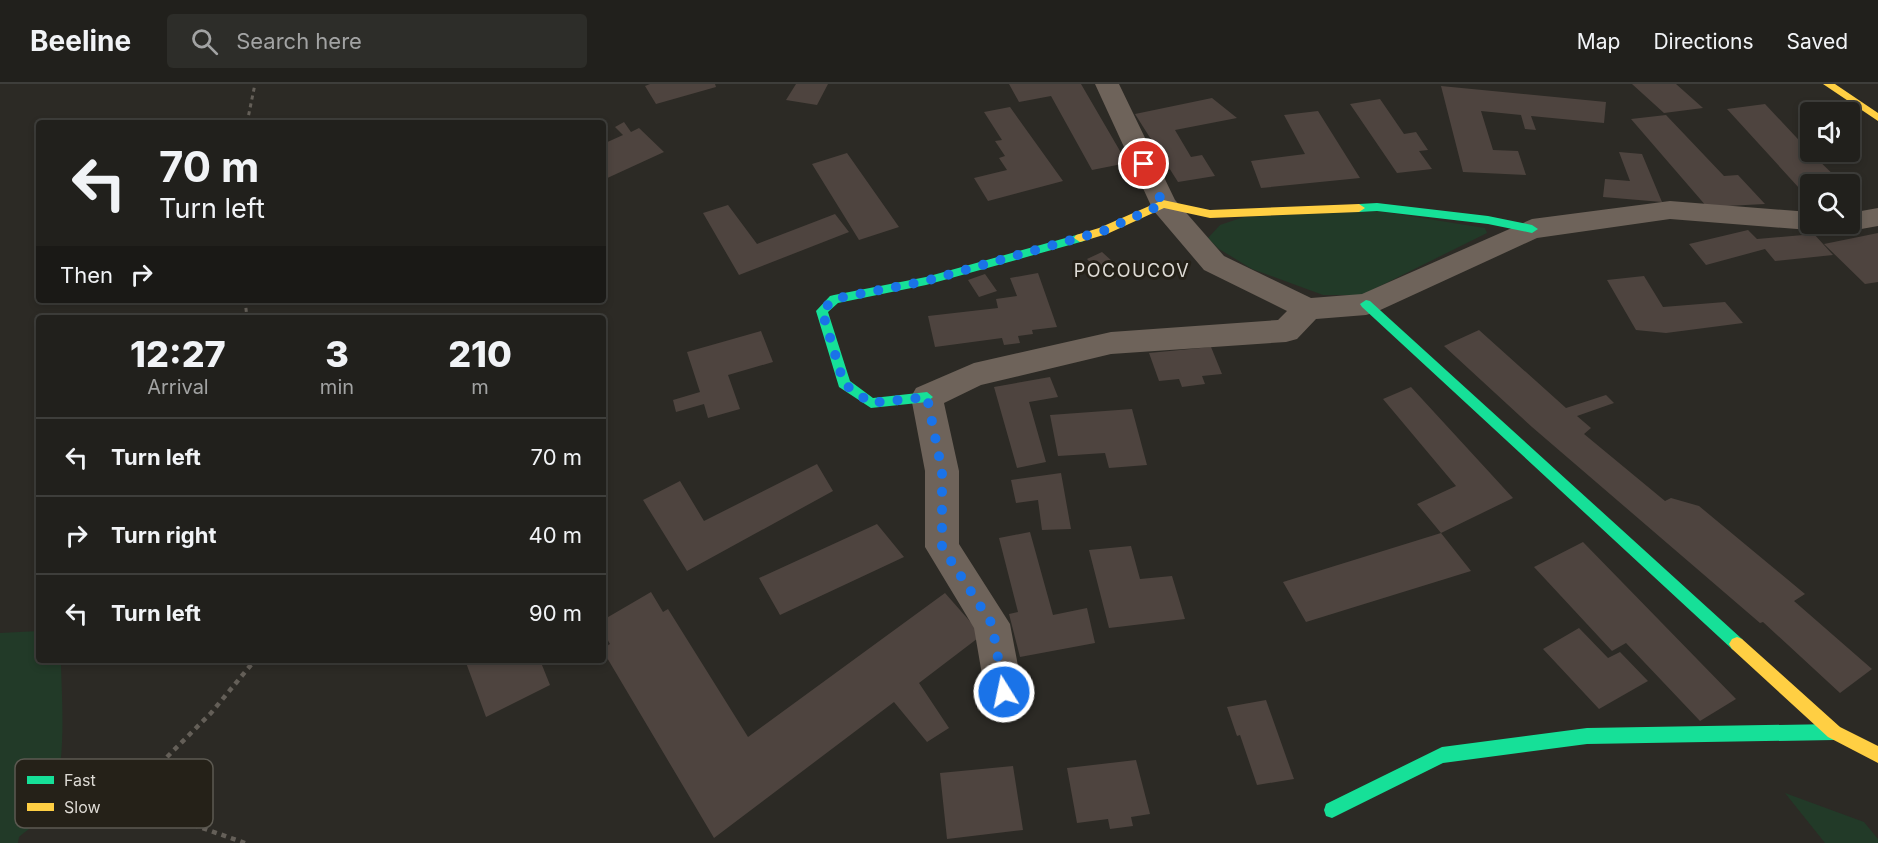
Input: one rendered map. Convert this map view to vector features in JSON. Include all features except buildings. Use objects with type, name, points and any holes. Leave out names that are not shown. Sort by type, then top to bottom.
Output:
[{"type":"street","points":[[1107,84],[1163,204],[1214,263],[1308,309],[1366,304],[1532,229],[1670,210],[1800,220]]},
{"type":"street","points":[[1828,84],[1878,118]]},
{"type":"street","points":[[1308,309],[1286,331],[1111,343],[974,375],[927,397],[871,403],[844,384],[822,311],[834,299],[926,281],[1103,231],[1163,204],[1210,214],[1377,207],[1488,220],[1532,229]]},
{"type":"street","points":[[1860,220],[1878,217]]},
{"type":"street","points":[[1366,304],[1833,732],[1878,755]]},
{"type":"street","points":[[927,397],[942,471],[942,547],[992,624],[1004,692]]},
{"type":"street","points":[[1332,810],[1442,755],[1587,736],[1833,732]]},
{"type":"path","points":[[248,120],[255,84]]},
{"type":"path","points":[[165,759],[211,713],[253,663]]},
{"type":"path","points":[[202,828],[244,843]]},
{"type":"green space","points":[[1378,211],[1485,228],[1487,233],[1362,295],[1323,295],[1252,269],[1219,249],[1208,238],[1220,225],[1244,217]]},
{"type":"green space","points":[[36,631],[36,663],[60,663],[61,665],[61,759],[15,759],[15,828],[30,828],[19,837],[18,843],[0,843],[0,633]]},
{"type":"green space","points":[[1785,793],[1864,822],[1878,839],[1878,843],[1825,843]]},
{"type":"traffic: fast","points":[[1359,208],[1377,207],[1488,220],[1532,229]]},
{"type":"traffic: fast","points":[[927,397],[871,403],[844,384],[822,311],[834,299],[926,281],[1080,238]]},
{"type":"traffic: fast","points":[[1366,304],[1737,644]]},
{"type":"traffic: fast","points":[[1332,810],[1442,755],[1587,736],[1834,732]]},
{"type":"traffic: slow","points":[[1828,84],[1878,118]]},
{"type":"traffic: slow","points":[[1080,238],[1103,231],[1163,204],[1210,214],[1359,208]]},
{"type":"traffic: slow","points":[[1737,644],[1834,732],[1878,755]]},
{"type":"district","name":"POCOUCOV","points":[[1132,270]]},
{"type":"route","points":[[1004,692],[992,624],[942,547],[942,471],[927,397],[871,403],[844,384],[822,311],[834,299],[926,281],[1103,231],[1163,204],[1144,164]]}]
